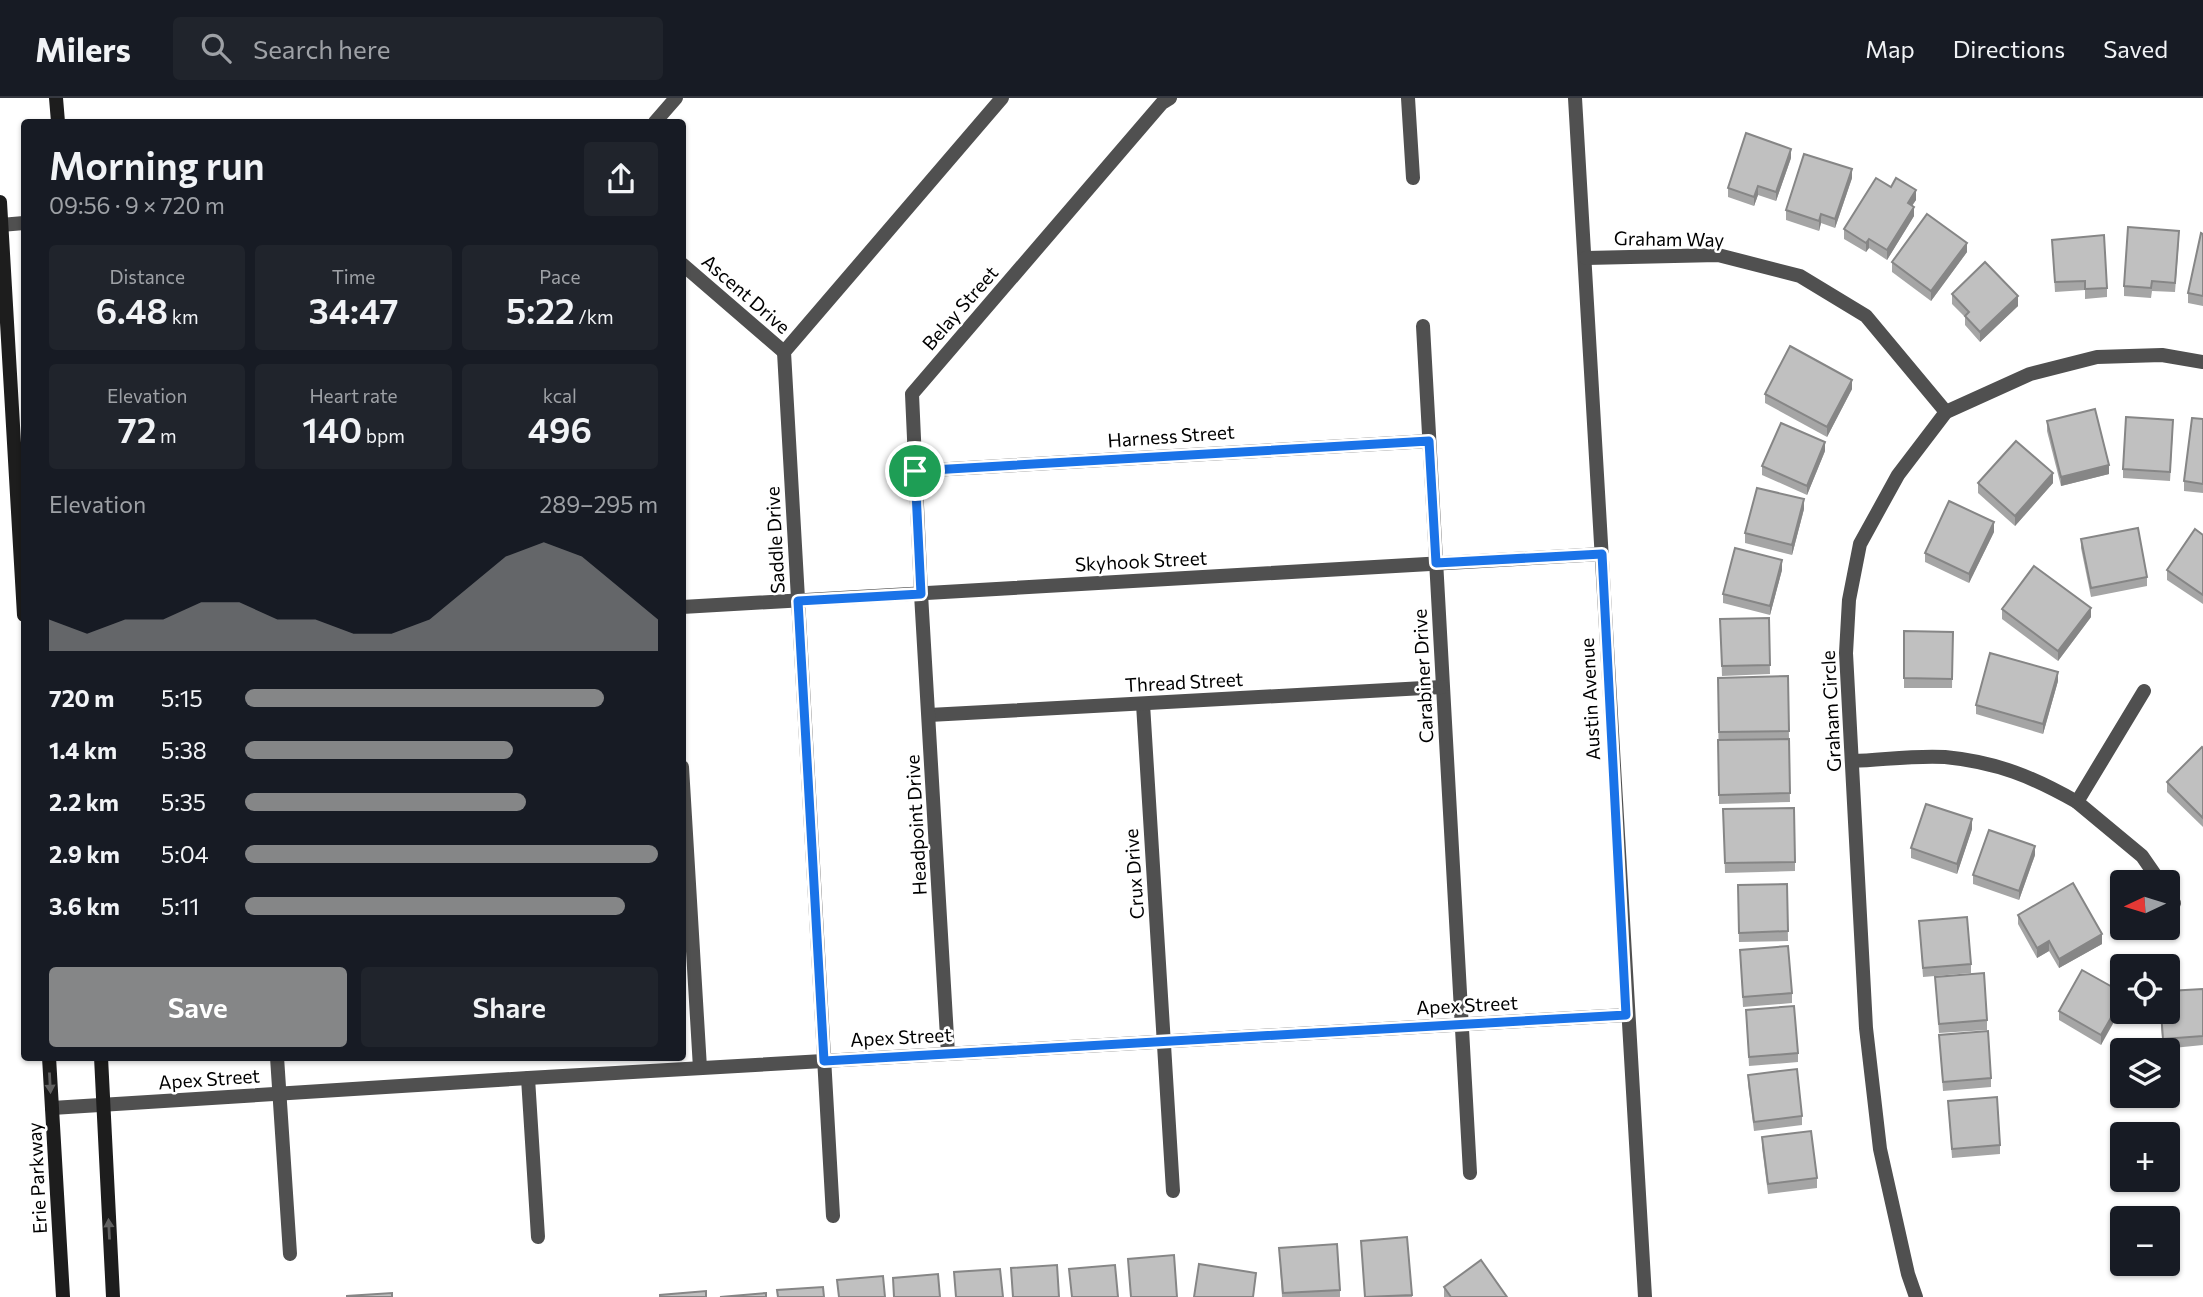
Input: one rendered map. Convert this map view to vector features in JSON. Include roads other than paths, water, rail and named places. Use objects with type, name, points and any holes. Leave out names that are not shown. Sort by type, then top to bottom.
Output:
[{"type":"main road","points":[[56,98],[58,119]]},
{"type":"main road","points":[[0,202],[21,564]]},
{"type":"main road","name":"Erie Parkway","points":[[49,1061],[63,1297]]},
{"type":"main road","points":[[101,1061],[113,1297]]},
{"type":"street","points":[[658,119],[676,98]]},
{"type":"street","points":[[784,352],[1002,98]]},
{"type":"street","name":"Belay Street","points":[[921,594],[912,394],[1162,103],[1170,98]]},
{"type":"street","points":[[1408,98],[1413,178]]},
{"type":"street","name":"Austin Avenue","points":[[1575,98],[1626,1015],[1645,1297]]},
{"type":"street","points":[[1,225],[21,223]]},
{"type":"street","name":"Graham Way","points":[[1586,258],[1718,254],[1800,276],[1866,316],[1946,412]]},
{"type":"street","name":"Ascent Drive","points":[[686,267],[784,352]]},
{"type":"street","name":"Carabiner Drive","points":[[1423,326],[1470,1173]]},
{"type":"street","name":"Saddle Drive","points":[[784,352],[833,1216]]},
{"type":"street","name":"Graham Circle","points":[[1916,1297],[1908,1274],[1880,1149],[1866,1028],[1846,653],[1849,600],[1860,544],[1898,475],[1946,412],[2030,374],[2098,357],[2162,355],[2203,362]]},
{"type":"street","name":"Harness Street","points":[[915,471],[1429,441]]},
{"type":"street","name":"Skyhook Street","points":[[686,607],[1602,554]]},
{"type":"street","name":"Headpoint Drive","points":[[921,594],[948,1054]]},
{"type":"street","name":"Thread Street","points":[[929,715],[1442,687]]},
{"type":"street","points":[[2077,802],[2144,691]]},
{"type":"street","name":"Crux Drive","points":[[1143,704],[1173,1191]]},
{"type":"street","points":[[1853,761],[1943,757],[1994,765],[2038,779],[2077,802],[2142,856],[2152,870]]},
{"type":"street","points":[[686,834],[700,1068]]},
{"type":"street","name":"Apex Street","points":[[52,1108],[1626,1015]]},
{"type":"street","points":[[277,1061],[290,1254]]},
{"type":"street","points":[[528,1078],[538,1237]]}]
